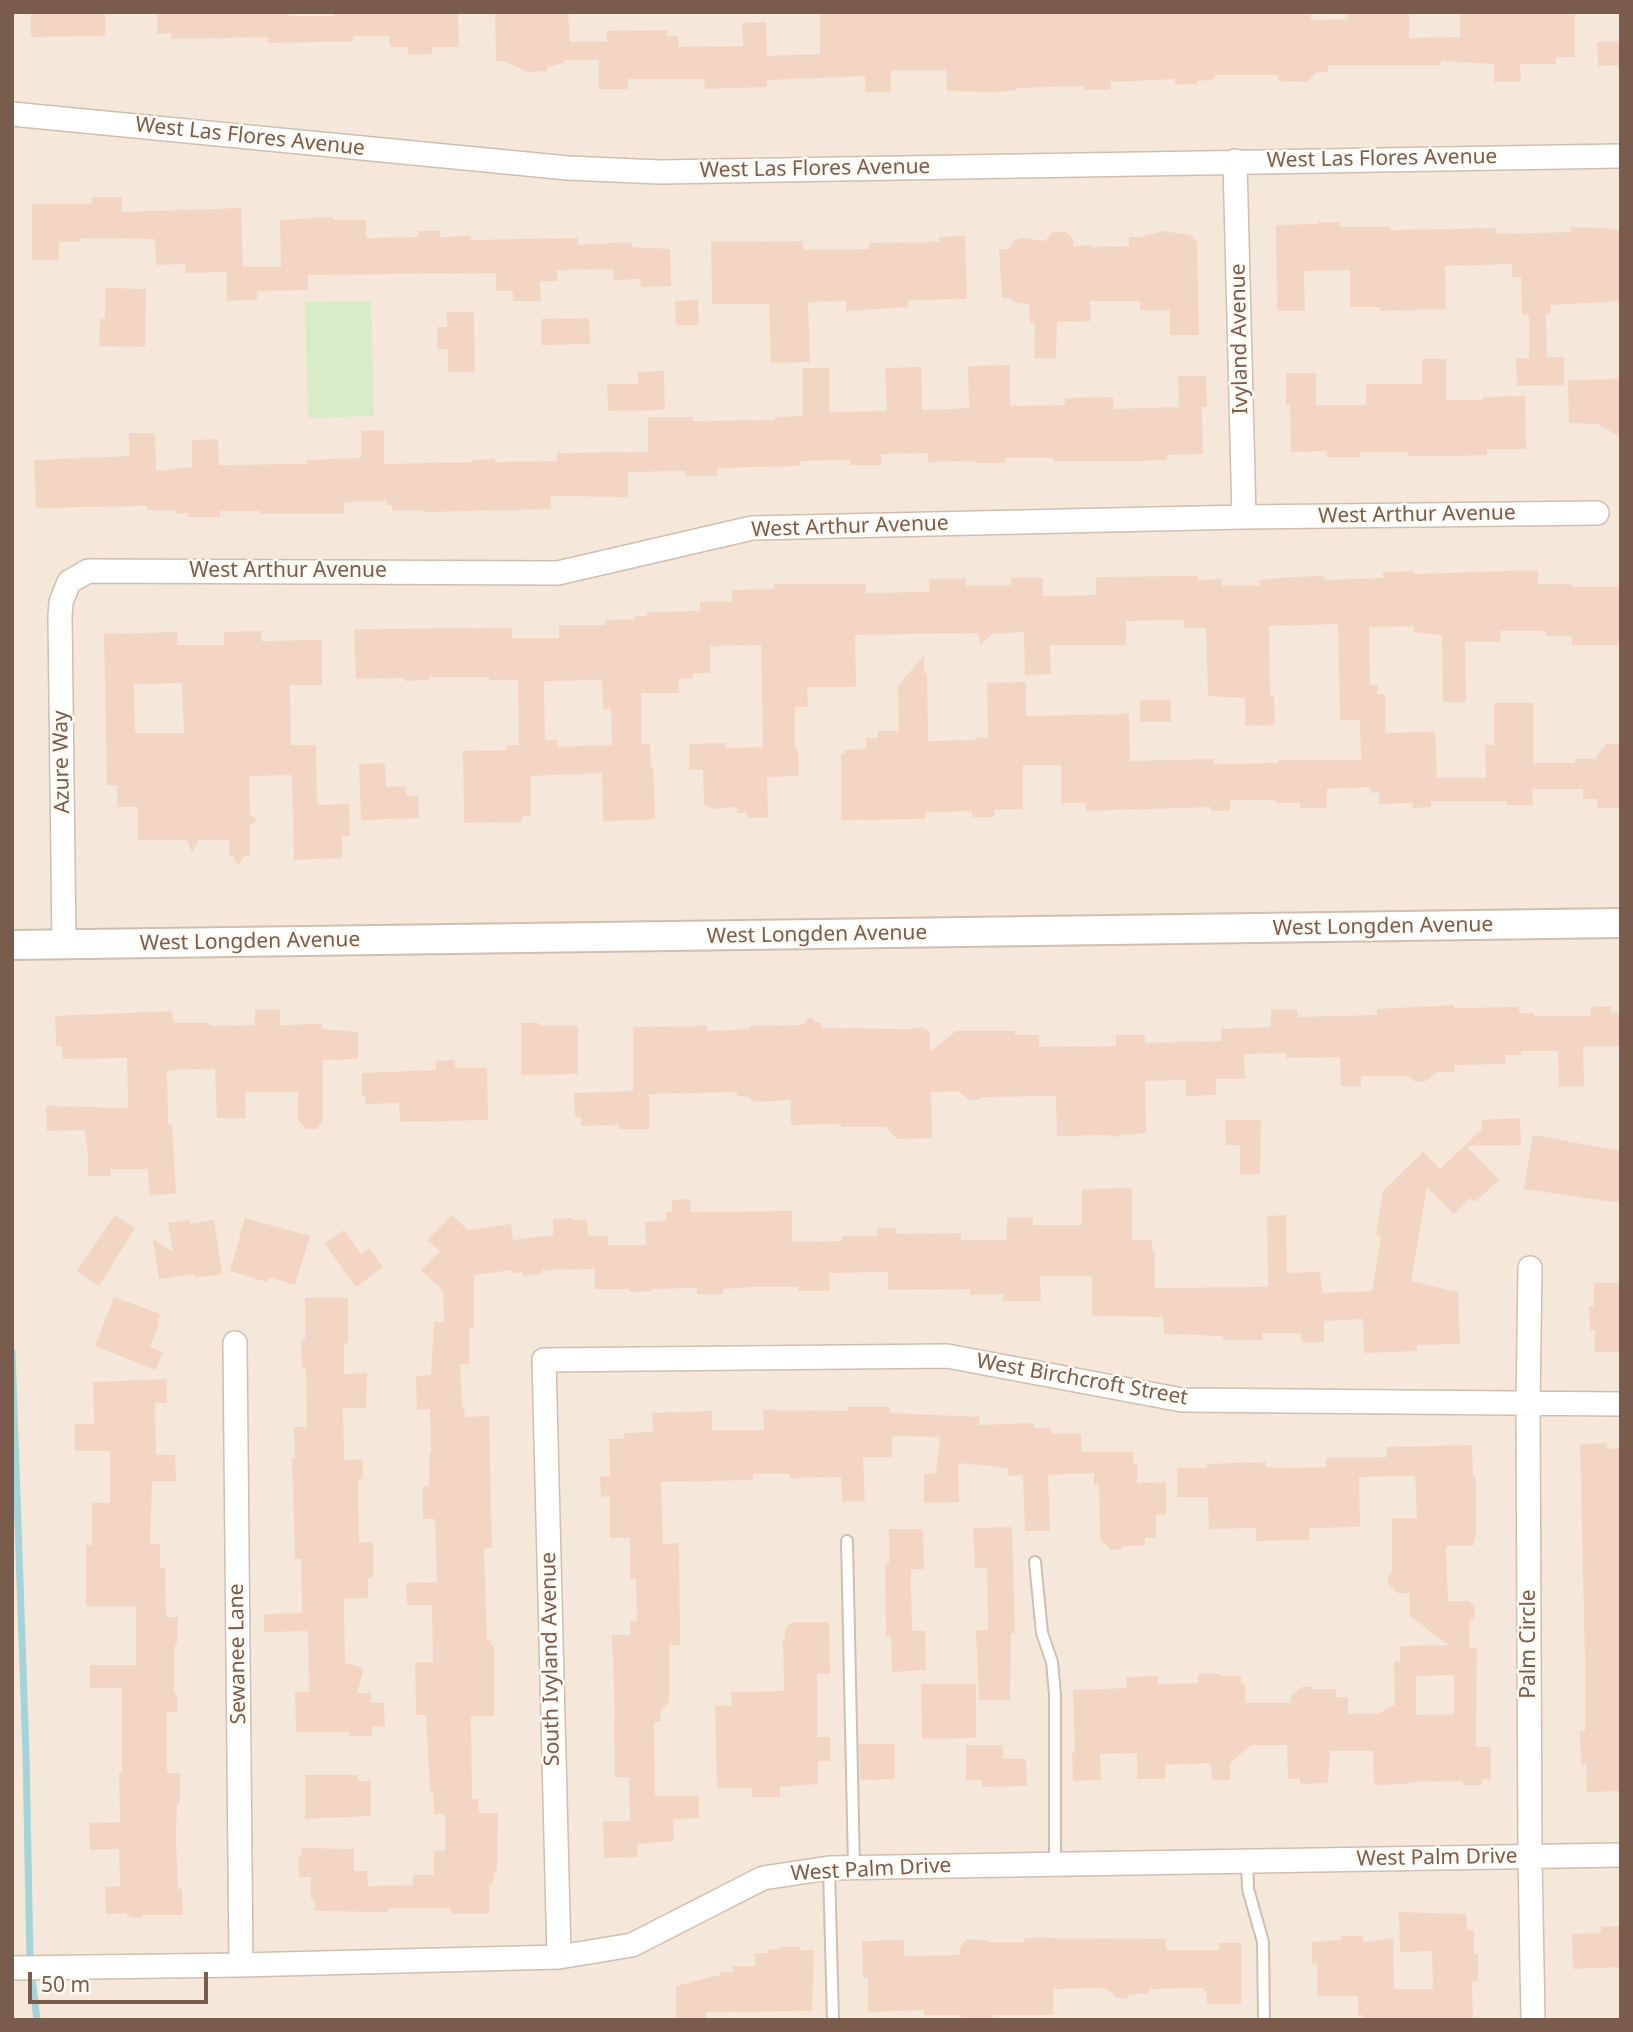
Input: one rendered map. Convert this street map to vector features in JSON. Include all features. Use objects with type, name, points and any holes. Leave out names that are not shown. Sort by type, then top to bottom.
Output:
[{"type":"street","name":"West Las Flores Avenue","points":[[12,114],[568,168],[660,172],[1621,156]]},
{"type":"street","name":"Ivyland Avenue","points":[[1235,161],[1244,516]]},
{"type":"street","name":"West Arthur Avenue","points":[[69,582],[88,571],[126,570],[558,573],[752,528],[1244,516],[1597,513]]},
{"type":"street","name":"Azure Way","points":[[64,945],[60,637],[61,602],[69,582]]},
{"type":"street","name":"West Longden Avenue","points":[[13,945],[1621,923]]},
{"type":"street","name":"Palm Circle","points":[[1530,1268],[1528,1405],[1533,2020]]},
{"type":"street","name":"Sewanee Lane","points":[[235,1343],[241,1965]]},
{"type":"street","name":"West Birchcroft Street","points":[[544,1360],[947,1356],[1182,1400],[1621,1404]]},
{"type":"street","name":"South Ivyland Avenue","points":[[544,1360],[559,1957]]},
{"type":"street","name":"West Palm Drive","points":[[12,1968],[559,1957],[632,1945],[763,1878],[829,1868],[1621,1855]]},
{"type":"lane","points":[[847,1542],[854,1867]]},
{"type":"lane","points":[[1035,1562],[1042,1633],[1052,1662],[1055,1694],[1055,1864]]},
{"type":"lane","points":[[1247,1861],[1248,1889],[1263,1942],[1264,2020]]},
{"type":"lane","points":[[829,1868],[833,2020]]},
{"type":"shaded area","points":[[12,12],[1621,12],[1621,2020],[12,2020]]},
{"type":"green space","points":[[371,301],[374,416],[308,418],[305,302]]},
{"type":"building","points":[[31,12],[105,12],[105,36],[31,37]]},
{"type":"building","points":[[157,12],[289,12],[289,16],[334,16],[334,12],[458,12],[459,47],[432,47],[432,54],[408,55],[408,47],[390,47],[389,36],[353,36],[353,42],[268,43],[268,37],[171,39],[171,33],[157,34]]},
{"type":"building","points":[[495,12],[568,12],[570,42],[607,42],[607,31],[667,30],[667,36],[678,36],[678,47],[743,46],[742,23],[766,22],[767,56],[820,54],[820,12],[1311,12],[1311,20],[1348,19],[1347,12],[1409,12],[1409,38],[1460,37],[1460,12],[1575,12],[1575,57],[1556,57],[1556,64],[1520,64],[1521,82],[1494,82],[1494,64],[1441,61],[1441,65],[1328,65],[1328,72],[1316,73],[1307,82],[1278,81],[1278,75],[1217,75],[1211,80],[1197,81],[1197,84],[1175,85],[1175,79],[1110,82],[1111,89],[1104,90],[1083,90],[1083,86],[1017,88],[997,92],[947,91],[946,70],[891,70],[891,92],[865,92],[865,76],[767,80],[767,87],[705,89],[704,79],[628,79],[628,89],[599,89],[599,60],[564,60],[563,63],[547,67],[547,71],[529,72],[503,61],[496,61]]},
{"type":"building","points":[[1621,41],[1621,65],[1598,66],[1597,42]]},
{"type":"building","points":[[92,197],[122,197],[122,212],[241,208],[243,267],[281,267],[280,220],[334,217],[334,220],[366,220],[366,238],[418,237],[418,231],[440,231],[440,237],[471,236],[471,240],[578,238],[578,245],[632,242],[632,247],[670,249],[671,286],[641,287],[640,279],[614,280],[613,269],[557,270],[557,281],[540,281],[541,301],[513,301],[513,291],[496,291],[496,273],[308,275],[308,290],[257,291],[257,300],[227,301],[227,272],[186,273],[185,264],[156,265],[155,239],[81,238],[81,242],[59,242],[59,260],[32,260],[32,204],[92,204]]},
{"type":"building","points":[[1340,222],[1340,227],[1390,227],[1391,230],[1496,228],[1496,234],[1571,232],[1571,227],[1621,231],[1621,301],[1550,305],[1551,314],[1546,314],[1547,357],[1564,357],[1564,385],[1517,386],[1516,358],[1529,358],[1529,315],[1522,315],[1521,277],[1512,277],[1512,264],[1445,266],[1446,309],[1380,311],[1380,307],[1350,307],[1350,270],[1304,271],[1305,311],[1277,311],[1276,225]]},
{"type":"building","points":[[1162,231],[1190,235],[1197,241],[1199,335],[1170,335],[1170,310],[1140,310],[1140,301],[1090,301],[1091,321],[1057,322],[1056,358],[1034,358],[1035,323],[1030,323],[1029,304],[1002,298],[999,249],[1009,249],[1015,240],[1022,238],[1045,241],[1053,232],[1066,232],[1074,241],[1073,246],[1129,246],[1129,237],[1141,237]]},
{"type":"building","points":[[965,236],[967,299],[908,300],[908,307],[846,311],[846,301],[808,302],[810,362],[771,363],[769,304],[712,304],[711,242],[803,241],[803,250],[869,249],[869,243],[939,242],[939,237]]},
{"type":"building","points":[[105,288],[146,289],[145,347],[99,346],[100,319],[105,319]]},
{"type":"building","points":[[698,300],[699,325],[676,325],[675,301]]},
{"type":"building","points":[[447,312],[474,312],[475,372],[448,372],[448,349],[437,349],[437,327],[447,327]]},
{"type":"building","points":[[589,318],[590,344],[541,345],[541,319]]},
{"type":"building","points":[[1422,359],[1446,359],[1446,400],[1525,396],[1526,449],[1487,449],[1487,455],[1454,456],[1360,452],[1360,457],[1327,457],[1327,451],[1291,452],[1286,373],[1316,373],[1316,405],[1366,405],[1366,384],[1422,384]]},
{"type":"building","points":[[1010,365],[1010,406],[1065,405],[1065,398],[1113,397],[1113,409],[1179,407],[1178,376],[1206,376],[1207,407],[1202,407],[1203,454],[1167,455],[1167,460],[1053,461],[1053,458],[1006,458],[1006,463],[975,463],[928,462],[928,453],[881,454],[881,465],[850,465],[850,460],[799,461],[800,466],[717,468],[717,476],[685,476],[685,471],[628,472],[628,497],[551,496],[551,509],[424,512],[392,510],[392,505],[387,505],[387,501],[344,502],[344,514],[220,511],[220,517],[188,517],[188,513],[176,514],[176,510],[147,510],[147,506],[36,508],[34,460],[129,456],[129,433],[155,433],[156,471],[192,467],[192,440],[218,439],[219,465],[307,464],[307,460],[361,458],[361,431],[384,430],[384,464],[495,459],[495,462],[557,461],[557,453],[648,452],[648,417],[693,417],[693,421],[775,420],[775,417],[803,416],[803,368],[829,368],[829,412],[887,411],[885,368],[921,367],[922,410],[969,408],[968,366]]},
{"type":"building","points":[[664,371],[665,410],[608,411],[607,384],[638,384],[638,372]]},
{"type":"building","points":[[1621,379],[1621,437],[1597,424],[1569,423],[1568,380]]},
{"type":"building","points":[[1538,570],[1538,584],[1621,587],[1621,642],[1618,642],[1618,645],[1572,645],[1572,636],[1546,636],[1546,631],[1500,631],[1501,642],[1465,642],[1466,702],[1443,702],[1442,635],[1414,632],[1414,626],[1369,627],[1370,685],[1378,685],[1377,694],[1385,694],[1385,733],[1435,732],[1437,778],[1486,778],[1485,745],[1494,745],[1494,703],[1533,703],[1533,763],[1575,763],[1575,759],[1595,759],[1606,744],[1621,744],[1620,808],[1597,808],[1597,799],[1583,799],[1583,789],[1532,789],[1533,805],[1507,805],[1507,801],[1431,801],[1431,807],[1413,808],[1413,803],[1379,804],[1379,792],[1371,793],[1371,787],[1327,789],[1327,808],[1300,808],[1300,803],[1276,803],[1276,800],[1230,800],[1230,811],[1211,811],[1211,807],[1086,811],[1086,803],[1061,803],[1061,765],[1023,765],[1023,809],[994,810],[994,817],[972,817],[972,811],[925,812],[925,819],[841,820],[841,754],[845,754],[845,750],[866,749],[866,738],[878,738],[878,731],[899,731],[898,686],[924,655],[924,673],[927,673],[928,741],[988,738],[987,683],[1026,682],[1026,716],[1129,714],[1130,761],[1214,759],[1214,764],[1278,763],[1278,760],[1361,760],[1360,720],[1340,720],[1338,624],[1269,626],[1270,696],[1274,696],[1275,725],[1245,726],[1245,698],[1208,696],[1206,628],[1184,628],[1184,620],[1126,621],[1126,645],[1050,645],[1051,674],[1025,675],[1024,632],[992,634],[980,645],[979,633],[855,635],[856,687],[807,687],[808,707],[795,707],[795,749],[798,749],[799,776],[767,777],[768,818],[747,818],[747,813],[737,813],[737,807],[714,809],[704,805],[703,770],[689,770],[689,744],[725,743],[725,748],[763,747],[761,645],[710,646],[710,673],[693,673],[693,678],[679,679],[679,693],[641,693],[641,744],[650,744],[654,783],[655,818],[648,820],[603,821],[602,773],[531,776],[531,816],[522,816],[522,822],[464,823],[463,751],[506,750],[506,745],[519,745],[518,680],[489,680],[489,677],[429,677],[429,680],[405,681],[405,678],[356,679],[354,629],[512,628],[512,638],[559,638],[559,625],[605,625],[605,620],[635,619],[635,616],[647,616],[647,612],[700,611],[700,602],[732,602],[732,590],[775,589],[774,584],[866,584],[866,593],[929,592],[929,579],[966,578],[966,586],[1011,585],[1011,578],[1043,578],[1043,596],[1096,595],[1096,577],[1198,576],[1198,580],[1222,579],[1222,586],[1260,586],[1259,580],[1292,577],[1324,576],[1324,580],[1383,578],[1383,572],[1414,571],[1415,574]],"holes":[[[602,680],[603,709],[611,709],[612,745],[557,747],[557,740],[545,740],[544,681]]]},
{"type":"building","points":[[261,631],[261,641],[322,640],[322,685],[290,685],[291,745],[316,745],[317,805],[349,804],[350,836],[342,836],[342,858],[294,860],[292,775],[249,776],[250,814],[258,820],[250,825],[250,856],[245,856],[238,866],[233,856],[229,856],[229,840],[199,840],[192,852],[187,840],[138,840],[138,807],[117,807],[117,785],[107,785],[104,634],[177,632],[177,645],[224,645],[224,632]],"holes":[[[182,683],[184,733],[135,733],[134,684]]]},
{"type":"building","points":[[1140,700],[1171,700],[1171,722],[1140,722]]},
{"type":"building","points":[[385,763],[386,787],[406,786],[407,796],[418,796],[419,818],[361,820],[359,764]]},
{"type":"building","points":[[1454,1005],[1454,1008],[1519,1007],[1519,1013],[1534,1013],[1534,1016],[1591,1016],[1591,1007],[1611,1006],[1611,1013],[1621,1012],[1621,1046],[1583,1046],[1584,1086],[1559,1087],[1558,1051],[1521,1051],[1521,1055],[1505,1055],[1505,1064],[1454,1065],[1454,1072],[1437,1072],[1426,1081],[1416,1082],[1408,1076],[1361,1076],[1361,1086],[1341,1086],[1340,1057],[1286,1058],[1286,1053],[1244,1054],[1245,1079],[1216,1079],[1216,1095],[1186,1096],[1186,1080],[1145,1081],[1146,1133],[1117,1137],[1057,1136],[1056,1096],[982,1097],[979,1100],[969,1100],[958,1091],[931,1092],[932,1138],[897,1139],[886,1127],[791,1125],[791,1100],[753,1102],[749,1097],[737,1096],[737,1092],[649,1094],[649,1129],[619,1129],[619,1125],[581,1126],[581,1117],[575,1117],[574,1093],[633,1091],[633,1027],[707,1026],[707,1031],[750,1029],[750,1026],[802,1025],[810,1017],[821,1023],[821,1028],[921,1027],[930,1032],[930,1052],[956,1031],[1015,1031],[1015,1035],[1039,1035],[1039,1047],[1116,1046],[1116,1035],[1145,1035],[1145,1043],[1221,1041],[1221,1029],[1271,1027],[1271,1010],[1297,1010],[1298,1017],[1377,1015],[1377,1009]]},
{"type":"building","points":[[255,1010],[280,1010],[280,1025],[322,1024],[322,1029],[358,1032],[358,1059],[323,1060],[323,1120],[317,1129],[306,1129],[298,1120],[298,1092],[245,1092],[246,1118],[217,1118],[215,1069],[167,1070],[168,1124],[172,1124],[176,1194],[149,1195],[148,1169],[110,1169],[110,1176],[88,1176],[84,1130],[47,1131],[46,1106],[128,1108],[127,1058],[63,1059],[62,1046],[56,1046],[55,1016],[172,1011],[173,1023],[255,1025]]},
{"type":"building","points":[[521,1023],[578,1026],[578,1074],[521,1075]]},
{"type":"building","points":[[455,1060],[455,1068],[487,1068],[488,1120],[400,1122],[399,1103],[365,1104],[365,1096],[362,1096],[362,1073],[436,1070],[436,1061]]},
{"type":"building","points":[[1520,1118],[1521,1145],[1466,1146],[1499,1180],[1475,1202],[1470,1198],[1454,1214],[1427,1187],[1411,1281],[1458,1292],[1460,1344],[1417,1345],[1417,1351],[1364,1353],[1363,1319],[1324,1321],[1324,1342],[1302,1342],[1301,1333],[1262,1333],[1263,1340],[1223,1340],[1223,1336],[1164,1334],[1163,1317],[1092,1316],[1092,1276],[1040,1276],[1041,1301],[1003,1301],[1003,1294],[970,1295],[970,1289],[888,1290],[888,1272],[829,1273],[830,1291],[798,1291],[798,1287],[754,1287],[723,1289],[723,1294],[697,1294],[697,1288],[630,1292],[630,1289],[595,1289],[595,1269],[542,1270],[542,1274],[523,1276],[522,1272],[512,1273],[512,1270],[474,1275],[474,1328],[469,1328],[469,1364],[460,1364],[465,1417],[489,1416],[492,1548],[484,1548],[487,1641],[491,1640],[491,1646],[494,1646],[494,1716],[471,1716],[472,1799],[478,1799],[479,1813],[498,1813],[497,1870],[492,1885],[489,1885],[489,1914],[451,1914],[451,1908],[388,1908],[388,1912],[315,1911],[315,1899],[311,1899],[311,1877],[299,1877],[298,1857],[301,1857],[302,1848],[354,1849],[354,1871],[367,1871],[368,1886],[413,1885],[413,1875],[434,1875],[434,1851],[445,1851],[445,1814],[434,1814],[433,1791],[430,1791],[426,1715],[416,1715],[415,1662],[433,1662],[432,1605],[407,1605],[406,1583],[437,1582],[435,1519],[423,1519],[423,1486],[429,1486],[430,1409],[417,1410],[416,1376],[431,1375],[434,1322],[444,1322],[443,1291],[421,1270],[440,1251],[427,1240],[452,1215],[468,1230],[511,1224],[513,1240],[553,1235],[553,1219],[587,1220],[588,1236],[608,1236],[608,1245],[646,1245],[645,1222],[666,1221],[666,1212],[672,1212],[672,1200],[690,1199],[691,1212],[792,1211],[792,1242],[842,1241],[842,1236],[877,1236],[877,1228],[896,1228],[897,1234],[961,1233],[961,1240],[1007,1240],[1007,1218],[1033,1218],[1033,1225],[1082,1225],[1082,1189],[1132,1188],[1132,1240],[1152,1240],[1152,1251],[1155,1251],[1155,1288],[1268,1287],[1267,1216],[1286,1215],[1287,1273],[1320,1272],[1323,1293],[1372,1291],[1381,1236],[1376,1235],[1383,1191],[1423,1152],[1440,1169],[1482,1129],[1482,1120]]},
{"type":"building","points":[[1225,1120],[1261,1120],[1260,1174],[1240,1174],[1240,1145],[1226,1145]]},
{"type":"building","points":[[1533,1135],[1621,1151],[1621,1203],[1524,1189]]},
{"type":"building","points":[[115,1215],[135,1228],[99,1286],[77,1271]]},
{"type":"building","points":[[245,1218],[310,1236],[295,1285],[268,1277],[267,1282],[230,1271]]},
{"type":"building","points":[[189,1220],[190,1224],[214,1220],[222,1274],[195,1278],[194,1274],[159,1279],[153,1239],[173,1252],[168,1223]]},
{"type":"building","points":[[344,1230],[361,1254],[369,1248],[383,1267],[356,1287],[325,1244]]},
{"type":"building","points":[[1594,1283],[1621,1283],[1621,1352],[1595,1352],[1595,1330],[1590,1330],[1589,1306],[1594,1306]]},
{"type":"building","points":[[114,1297],[160,1314],[150,1347],[163,1352],[156,1370],[95,1346]]},
{"type":"building","points":[[305,1298],[348,1298],[348,1342],[344,1344],[344,1374],[367,1373],[366,1408],[343,1408],[344,1460],[363,1459],[363,1479],[358,1479],[359,1542],[373,1542],[373,1578],[368,1578],[368,1598],[344,1599],[345,1663],[364,1668],[357,1693],[371,1693],[371,1703],[384,1703],[385,1726],[372,1727],[372,1736],[349,1736],[349,1732],[296,1732],[295,1692],[309,1692],[308,1631],[264,1632],[264,1614],[302,1613],[301,1559],[295,1559],[292,1458],[295,1458],[294,1427],[307,1427],[306,1367],[302,1367],[301,1340],[305,1340]]},
{"type":"building","points":[[167,1379],[167,1403],[155,1403],[156,1455],[175,1455],[176,1481],[152,1481],[150,1544],[160,1544],[160,1568],[165,1568],[166,1617],[178,1617],[177,1643],[174,1648],[174,1694],[177,1694],[177,1712],[167,1712],[167,1773],[180,1773],[176,1838],[178,1889],[182,1889],[183,1915],[142,1915],[141,1918],[131,1918],[125,1913],[106,1914],[105,1887],[120,1886],[119,1849],[90,1850],[89,1823],[120,1822],[122,1688],[90,1688],[90,1665],[136,1665],[136,1606],[86,1606],[86,1545],[92,1545],[92,1503],[110,1503],[110,1451],[75,1451],[75,1424],[94,1424],[93,1382]]},
{"type":"building","points":[[848,1407],[890,1407],[890,1413],[980,1417],[979,1425],[1034,1423],[1034,1428],[1051,1428],[1051,1434],[1081,1434],[1082,1452],[1133,1452],[1133,1464],[1137,1464],[1137,1483],[1166,1482],[1166,1515],[1156,1515],[1156,1538],[1145,1538],[1145,1546],[1123,1546],[1111,1550],[1100,1539],[1099,1485],[1094,1485],[1094,1473],[1048,1475],[1050,1531],[1025,1531],[1023,1475],[1008,1476],[1008,1468],[958,1463],[959,1502],[924,1503],[924,1474],[936,1473],[940,1437],[892,1436],[892,1457],[863,1457],[865,1501],[842,1502],[841,1477],[790,1478],[790,1474],[753,1474],[753,1480],[661,1482],[663,1544],[679,1543],[680,1645],[669,1645],[669,1702],[660,1712],[661,1721],[654,1722],[655,1796],[699,1796],[699,1818],[673,1819],[674,1841],[637,1844],[637,1857],[604,1858],[603,1821],[630,1821],[629,1777],[615,1777],[612,1635],[630,1635],[630,1621],[637,1621],[636,1579],[630,1579],[630,1538],[610,1538],[610,1496],[601,1497],[600,1477],[610,1476],[609,1439],[624,1439],[624,1433],[653,1432],[652,1413],[712,1411],[712,1430],[764,1430],[763,1410],[848,1411]]},
{"type":"building","points":[[1607,1443],[1607,1449],[1621,1448],[1621,1791],[1587,1792],[1586,1764],[1581,1765],[1580,1731],[1585,1731],[1585,1661],[1580,1444]]},
{"type":"building","points":[[1472,1445],[1473,1477],[1476,1477],[1476,1535],[1473,1546],[1446,1546],[1448,1601],[1469,1601],[1475,1607],[1475,1617],[1469,1622],[1469,1648],[1477,1648],[1476,1747],[1491,1747],[1491,1779],[1482,1779],[1482,1785],[1463,1785],[1463,1781],[1374,1785],[1373,1751],[1330,1751],[1328,1783],[1300,1784],[1300,1779],[1288,1779],[1287,1745],[1251,1745],[1230,1763],[1230,1780],[1212,1780],[1211,1763],[1165,1765],[1165,1779],[1137,1779],[1137,1753],[1100,1754],[1101,1780],[1073,1781],[1073,1690],[1127,1688],[1126,1677],[1158,1676],[1158,1684],[1198,1683],[1198,1674],[1241,1676],[1241,1684],[1245,1684],[1245,1703],[1291,1703],[1291,1696],[1302,1687],[1336,1689],[1336,1697],[1348,1697],[1348,1714],[1377,1714],[1395,1705],[1394,1661],[1400,1661],[1400,1646],[1449,1645],[1410,1616],[1410,1593],[1398,1593],[1388,1584],[1388,1576],[1392,1572],[1392,1518],[1417,1518],[1415,1476],[1359,1477],[1360,1527],[1309,1528],[1309,1540],[1256,1541],[1256,1528],[1209,1529],[1208,1497],[1177,1497],[1177,1468],[1266,1462],[1266,1467],[1277,1468],[1326,1467],[1326,1458],[1387,1457],[1387,1447]],"holes":[[[1454,1675],[1454,1714],[1416,1715],[1416,1676]]]},
{"type":"building","points":[[1012,1527],[1015,1633],[1011,1633],[1010,1700],[979,1700],[976,1630],[988,1630],[987,1568],[975,1568],[973,1528]]},
{"type":"building","points":[[889,1529],[923,1529],[924,1569],[911,1569],[912,1631],[925,1631],[926,1670],[892,1672],[891,1636],[886,1636],[885,1565],[889,1565]]},
{"type":"building","points":[[792,1622],[829,1622],[830,1674],[817,1674],[817,1737],[830,1737],[830,1761],[818,1761],[818,1784],[780,1787],[780,1797],[752,1797],[752,1788],[717,1788],[715,1706],[732,1706],[731,1692],[784,1691],[783,1639],[785,1629]]},
{"type":"building","points":[[921,1684],[976,1684],[976,1738],[922,1739]]},
{"type":"building","points":[[859,1744],[895,1744],[895,1779],[860,1780]]},
{"type":"building","points":[[966,1745],[1003,1745],[1003,1759],[1026,1759],[1027,1786],[982,1787],[982,1780],[966,1780]]},
{"type":"building","points":[[305,1775],[358,1775],[358,1781],[371,1781],[371,1816],[305,1819]]},
{"type":"building","points":[[1399,1912],[1466,1914],[1467,1930],[1474,1930],[1474,1954],[1478,1954],[1478,1981],[1472,1981],[1473,2020],[1363,2020],[1363,2015],[1358,2015],[1358,1996],[1317,1996],[1317,1964],[1312,1965],[1312,1942],[1341,1940],[1341,1936],[1363,1936],[1363,1942],[1393,1938],[1394,1989],[1433,1989],[1432,1951],[1400,1952]]},
{"type":"building","points":[[1601,1926],[1621,1926],[1621,1967],[1573,1969],[1572,1934],[1601,1933]]},
{"type":"building","points":[[1025,1938],[1166,1939],[1166,1950],[1219,1950],[1219,1943],[1241,1943],[1241,2004],[1207,2004],[1207,1991],[1204,1991],[1204,1988],[1149,1989],[1149,1994],[1130,1994],[1127,1998],[1117,1998],[1105,1988],[1053,1989],[1053,2015],[993,2015],[993,2019],[961,2020],[961,2015],[924,2015],[924,2010],[868,2012],[868,1978],[863,1978],[862,1941],[904,1940],[904,1956],[960,1955],[960,1947],[967,1939],[1024,1942]]},
{"type":"building","points":[[780,1947],[814,1950],[812,2011],[706,2012],[706,2020],[676,2020],[676,1986],[720,1975],[720,1972],[733,1972],[732,1966],[755,1966],[755,1953],[768,1953],[768,1950]]},
{"type":"waterway","points":[[12,1352],[26,1755],[30,1962],[37,2020]]}]
